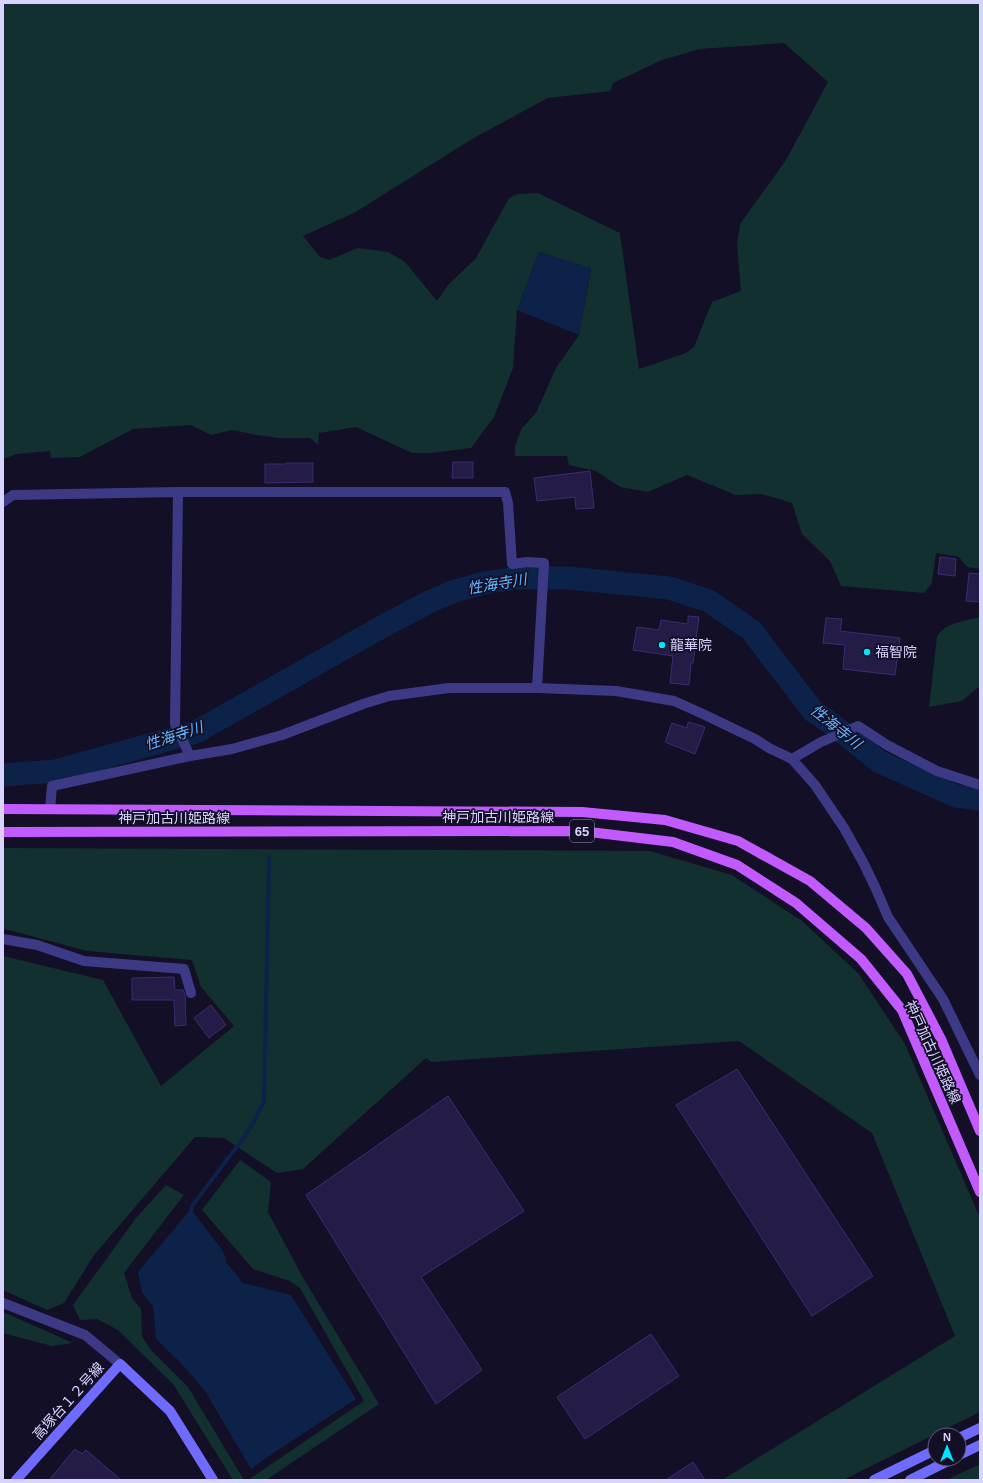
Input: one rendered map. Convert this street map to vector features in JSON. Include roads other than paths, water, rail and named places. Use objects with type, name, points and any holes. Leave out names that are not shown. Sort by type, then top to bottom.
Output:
[{"type":"main road","name":"神戸加古川姫路線","points":[[3,809],[582,812],[665,820],[738,841],[810,881],[866,928],[907,974],[941,1039],[980,1131]]},
{"type":"main road","name":"神戸加古川姫路線","points":[[3,832],[581,831],[673,842],[737,865],[796,903],[861,958],[902,1010],[980,1192]]},
{"type":"street","points":[[178,492],[175,724],[188,752]]},
{"type":"street","points":[[3,502],[13,495],[178,492],[505,492],[508,503],[512,564],[527,562],[544,563],[537,688]]},
{"type":"street","points":[[50,809],[52,786],[188,752],[232,749],[282,735],[363,704],[389,696],[449,688],[537,688],[616,690],[674,701],[749,736],[792,759],[815,785],[844,828],[876,889],[888,916],[943,999],[980,1075]]},
{"type":"street","points":[[792,759],[821,742],[858,726],[887,745],[937,771],[980,785]]},
{"type":"street","points":[[3,939],[37,945],[84,961],[184,968],[191,993]]},
{"type":"street","points":[[3,1303],[85,1335],[120,1364]]},
{"type":"street","name":"高塚台１２号線","points":[[16,1480],[120,1364],[170,1410],[213,1480]]},
{"type":"street","points":[[967,1434],[980,1428]]},
{"type":"street","points":[[967,1451],[980,1445]]},
{"type":"street","points":[[874,1480],[927,1454]]},
{"type":"street","points":[[910,1480],[936,1467]]},
{"type":"water","points":[[539,252],[591,268],[579,335],[517,310]]},
{"type":"water","points":[[191,1209],[222,1250],[227,1263],[243,1283],[291,1295],[356,1399],[251,1469],[205,1391],[182,1364],[156,1339],[153,1306],[142,1293],[138,1272]]},
{"type":"waterway","name":"性海寺川","points":[[3,775],[55,771],[196,732],[387,624],[431,601],[455,591],[484,583],[517,578],[569,578],[669,588],[709,601],[751,630],[813,711],[880,762],[956,796],[980,799]]},
{"type":"waterway","points":[[191,1213],[192,1206],[250,1129],[264,1101],[269,857]]},
{"type":"place","name":"龍華院","points":[[662,645]]},
{"type":"place","name":"福智院","points":[[867,652]]}]
